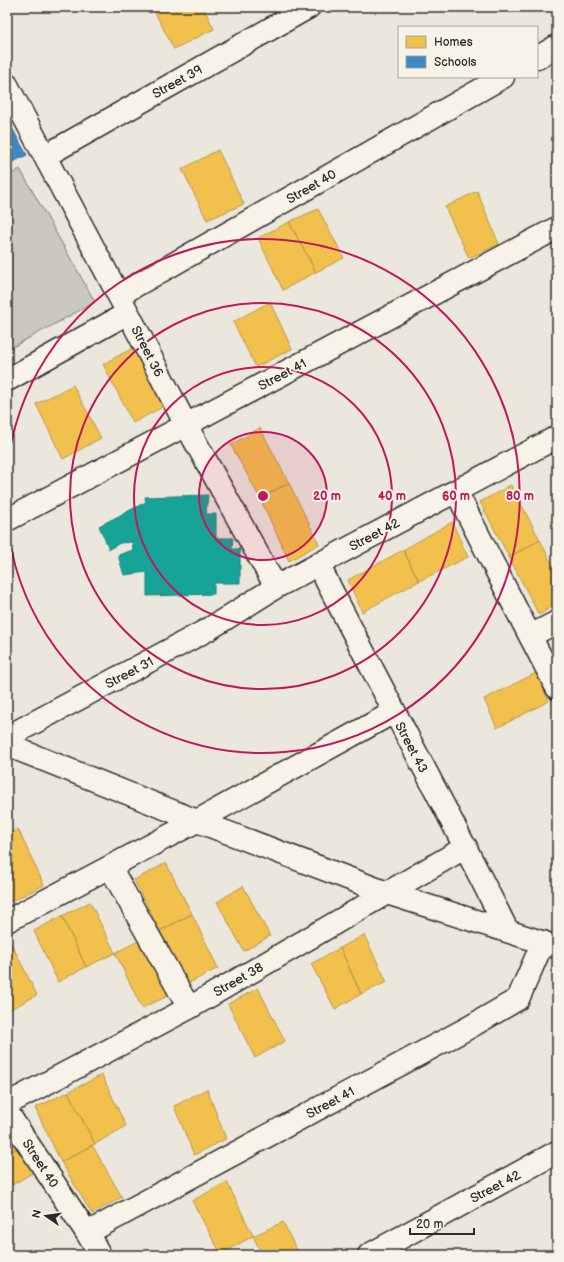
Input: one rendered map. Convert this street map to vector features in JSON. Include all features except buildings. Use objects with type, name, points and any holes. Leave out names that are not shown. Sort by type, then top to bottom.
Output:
[{"type":"street","name":"Street 39","points":[[45,156],[309,7]]},
{"type":"street","points":[[538,57],[557,46]]},
{"type":"street","name":"Street 40","points":[[7,380],[123,304],[501,78]]},
{"type":"street","name":"Street 36","points":[[7,85],[186,425],[276,587]]},
{"type":"street","name":"Street 41","points":[[7,520],[557,228]]},
{"type":"street","name":"Street 42","points":[[276,587],[557,437]]},
{"type":"street","points":[[456,490],[557,688]]},
{"type":"street","name":"Street 43","points":[[318,564],[394,712],[466,847],[507,930]]},
{"type":"street","name":"Street 31","points":[[7,737],[208,629],[276,587]]},
{"type":"street","points":[[530,636],[557,622]]},
{"type":"street","points":[[7,921],[197,821],[394,712]]},
{"type":"street","points":[[7,745],[197,821],[386,893],[550,944]]},
{"type":"street","name":"Street 38","points":[[7,1104],[189,1008],[466,847]]},
{"type":"street","points":[[110,867],[189,1008]]},
{"type":"street","name":"Street 41","points":[[87,1233],[468,1028],[518,999],[550,944]]},
{"type":"street","name":"Street 40","points":[[7,1112],[100,1255]]},
{"type":"street","name":"Street 42","points":[[369,1255],[557,1152]]},
{"type":"shaded area","points":[[20,169],[95,302],[7,350],[7,177]]}]
